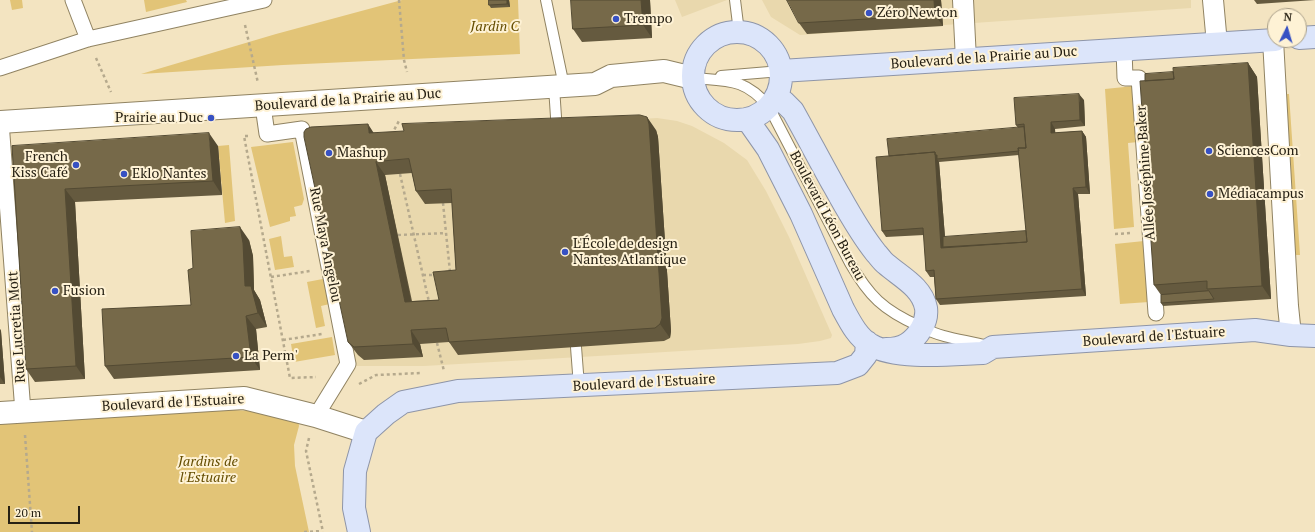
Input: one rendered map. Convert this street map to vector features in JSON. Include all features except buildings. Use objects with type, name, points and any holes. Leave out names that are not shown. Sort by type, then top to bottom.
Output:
[{"type":"main road","points":[[739,32],[751,34],[762,39],[778,58],[781,71],[780,84],[773,102],[759,115],[747,119],[734,120],[721,118],[710,111],[701,102],[695,91],[693,78],[694,66],[699,54],[706,44],[716,37],[727,33],[739,32]]},
{"type":"main road","name":"Boulevard de la Prairie au Duc","points":[[781,71],[1267,40]]},
{"type":"main road","name":"Boulevard de la Prairie au Duc","points":[[1,122],[559,87],[595,84],[610,76],[664,72],[693,78]]},
{"type":"main road","name":"Boulevard Léon Bureau","points":[[773,102],[784,102],[793,111],[855,223],[871,247],[884,263],[912,284],[921,296],[926,306],[927,314],[922,328]]},
{"type":"main road","name":"Boulevard Léon Bureau","points":[[747,119],[768,149],[801,214],[851,324],[874,346]]},
{"type":"main road","points":[[874,346],[895,348],[907,344],[916,337],[922,328]]},
{"type":"main road","name":"Boulevard de l'Estuaire","points":[[0,413],[244,398],[316,416],[366,432],[386,414],[403,402],[458,391],[837,373],[858,365],[874,346],[908,354],[983,353],[993,347],[1255,330],[1291,335],[1315,336]]},
{"type":"main road","points":[[359,532],[354,508],[356,471],[366,432]]},
{"type":"street","points":[[74,0],[88,39]]},
{"type":"street","points":[[0,68],[88,39],[264,0]]},
{"type":"street","points":[[963,0],[966,60]]},
{"type":"street","points":[[1214,0],[1217,44]]},
{"type":"street","points":[[1274,48],[1291,335]]},
{"type":"street","name":"Allée Joséphine Baker","points":[[1124,49],[1125,78],[1139,78],[1156,313]]},
{"type":"street","points":[[263,106],[267,134]]},
{"type":"street","name":"Rue Lucretia Mott","points":[[1,122],[23,412]]},
{"type":"street","name":"Rue Maya Angelou","points":[[267,134],[302,129],[348,364],[316,416]]},
{"type":"lane","points":[[546,0],[559,87],[557,132]]},
{"type":"lane","points":[[735,0],[739,32]]},
{"type":"lane","name":"Boulevard de la Prairie au Duc","points":[[693,78],[781,71]]},
{"type":"lane","name":"Boulevard de la Prairie au Duc","points":[[693,78],[728,81],[740,84],[773,102]]},
{"type":"lane","name":"Boulevard Léon Bureau","points":[[773,102],[850,263],[863,284],[880,303],[890,311],[902,319],[922,328]]},
{"type":"lane","name":"Boulevard de l'Estuaire","points":[[922,328],[943,336],[993,347]]},
{"type":"lane","points":[[576,347],[578,386]]},
{"type":"path","points":[[399,0],[404,60],[413,96]]},
{"type":"path","points":[[241,5],[263,106]]},
{"type":"path","points":[[88,39],[121,114]]},
{"type":"path","points":[[267,134],[244,136],[290,378],[341,375]]},
{"type":"path","points":[[400,174],[430,306]]},
{"type":"path","points":[[423,275],[450,274],[443,203]]},
{"type":"path","points":[[398,235],[446,234]]},
{"type":"path","points":[[271,276],[329,268]]},
{"type":"path","points":[[283,340],[342,331]]},
{"type":"path","points":[[437,343],[444,371]]},
{"type":"path","points":[[23,412],[32,532]]},
{"type":"path","points":[[304,532],[322,531],[306,451],[312,423],[316,416]]},
{"type":"shaded area","points":[[675,0],[727,0],[682,17]]},
{"type":"shaded area","points":[[762,0],[1191,0],[1191,8],[800,35],[771,17]]},
{"type":"shaded area","name":"L'École de design Nantes Atlantique","points":[[657,118],[677,121],[692,126],[724,143],[747,160],[766,191],[789,237],[832,335],[831,338],[798,344],[632,354],[424,366],[356,366],[308,139]]},
{"type":"green space","points":[[10,0],[22,0],[23,8],[12,10]]},
{"type":"green space","points":[[144,0],[186,0],[187,2],[146,12]]},
{"type":"green space","name":"Jardin C","points":[[402,0],[518,0],[520,54],[283,65],[141,74],[276,34]]},
{"type":"green space","points":[[1134,86],[1138,142],[1128,143],[1134,227],[1114,229],[1105,89]]},
{"type":"green space","points":[[1284,94],[1289,94],[1300,255],[1295,255]]},
{"type":"green space","points":[[293,142],[304,199],[302,205],[294,207],[296,216],[290,217],[290,221],[270,227],[251,147]]},
{"type":"green space","points":[[229,145],[235,221],[225,223],[218,146]]},
{"type":"green space","points":[[281,236],[284,257],[292,256],[294,267],[275,270],[269,239]]},
{"type":"green space","points":[[1144,241],[1149,302],[1120,304],[1115,244]]},
{"type":"green space","points":[[328,278],[334,303],[321,306],[325,326],[316,328],[307,282]]},
{"type":"green space","points":[[332,337],[335,355],[294,362],[291,344]]},
{"type":"green space","name":"Jardins de l'Estuaire","points":[[211,408],[261,412],[298,419],[299,426],[294,445],[295,466],[309,532],[0,532],[0,422],[34,422]]},
{"type":"place","name":"Zéro Newton","points":[[869,13]]},
{"type":"place","name":"Trempo","points":[[616,19]]},
{"type":"place","name":"Prairie au Duc","points":[[211,118]]},
{"type":"place","name":"SciencesCom","points":[[1209,151]]},
{"type":"place","name":"Mashup","points":[[329,153]]},
{"type":"place","name":"French Kiss Café","points":[[76,165]]},
{"type":"place","name":"Eklo Nantes","points":[[124,174]]},
{"type":"place","name":"Médiacampus","points":[[1210,194]]},
{"type":"place","name":"L'École de design Nantes Atlantique","points":[[565,252]]},
{"type":"place","name":"Fusion","points":[[55,291]]},
{"type":"place","name":"La Perm'","points":[[236,356]]}]
